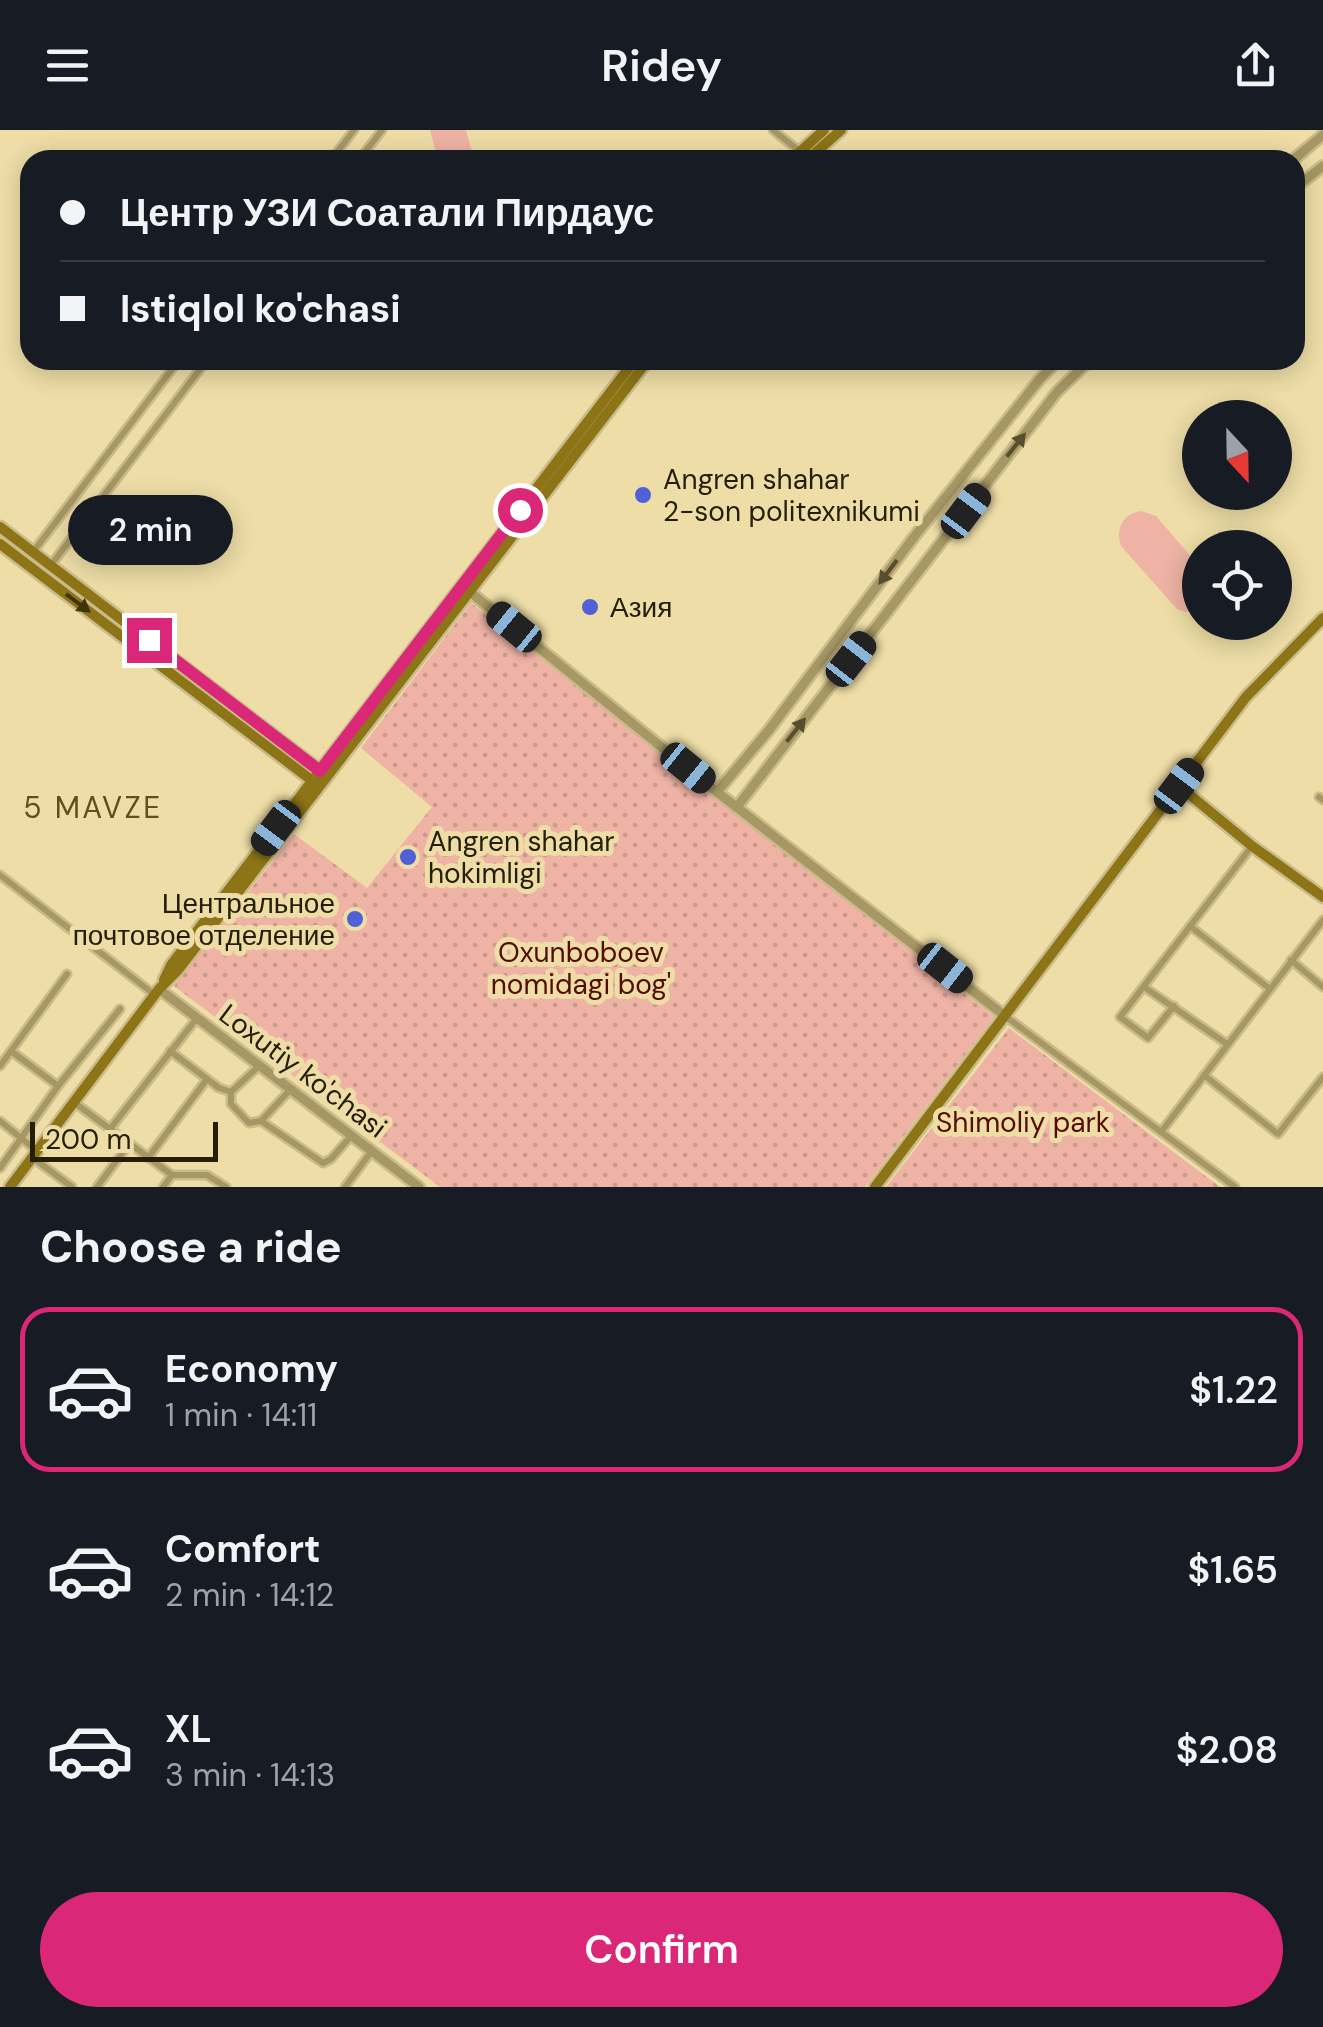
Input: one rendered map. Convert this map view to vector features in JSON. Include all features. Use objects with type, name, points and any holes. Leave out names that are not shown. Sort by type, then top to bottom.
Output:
[{"type":"main road","points":[[814,150],[841,130]]},
{"type":"main road","points":[[10,1187],[157,992],[172,965],[344,748],[628,370]]},
{"type":"main road","points":[[344,748],[640,370]]},
{"type":"main road","points":[[1,529],[320,779]]},
{"type":"main road","points":[[0,544],[320,779]]},
{"type":"main road","points":[[876,1187],[1246,697],[1323,618]]},
{"type":"main road","points":[[1179,786],[1323,898]]},
{"type":"street","points":[[339,150],[354,130]]},
{"type":"street","points":[[772,130],[798,150]]},
{"type":"street","points":[[34,552],[171,370]]},
{"type":"street","points":[[51,565],[199,370]]},
{"type":"street","points":[[717,792],[1048,370]]},
{"type":"street","points":[[736,807],[1057,392],[1080,370]]},
{"type":"street","points":[[470,592],[736,807],[1005,1016],[1235,1187]]},
{"type":"street","points":[[1174,1006],[1148,1038],[1120,1017],[1252,846]]},
{"type":"street","points":[[0,875],[157,992]]},
{"type":"street","points":[[1161,1132],[1323,920]]},
{"type":"street","points":[[1190,926],[1270,989]]},
{"type":"street","points":[[1291,960],[1323,987]]},
{"type":"street","points":[[0,1066],[67,974]]},
{"type":"street","points":[[1144,987],[1227,1044]]},
{"type":"street","name":"Loxutiy ko'chasi","points":[[157,992],[420,1187]]},
{"type":"street","points":[[0,1168],[58,1086],[120,1009]]},
{"type":"street","points":[[110,1129],[197,1018]]},
{"type":"street","points":[[11,1051],[58,1086]]},
{"type":"street","points":[[170,1051],[231,1092]]},
{"type":"street","points":[[260,1065],[231,1092],[231,1104],[239,1115],[250,1123],[261,1121],[291,1089]]},
{"type":"street","points":[[1204,1075],[1278,1134],[1323,1077]]},
{"type":"street","points":[[148,1158],[206,1078]]},
{"type":"street","points":[[74,1102],[172,1175],[207,1175],[226,1187]]},
{"type":"street","points":[[0,1121],[68,1186]]},
{"type":"street","points":[[261,1121],[323,1163],[351,1136]]},
{"type":"street","points":[[97,1187],[130,1143]]},
{"type":"street","points":[[346,1186],[372,1152]]},
{"type":"street","points":[[162,1187],[172,1175]]},
{"type":"green space","points":[[430,130],[466,130],[471,150],[435,150]]},
{"type":"green space","points":[[1141,511],[1156,516],[1182,546],[1182,611],[1121,546],[1119,533],[1129,515]]},
{"type":"green space","name":"Oxunboboev nomidagi bog'","points":[[471,603],[994,1017],[865,1187],[440,1187],[174,986],[294,834],[367,888],[432,807],[361,748]]},
{"type":"green space","name":"Shimoliy park","points":[[1009,1028],[1220,1187],[886,1187]]},
{"type":"place","name":"Angren shahar 2-son politexnikumi","points":[[643,495]]},
{"type":"place","name":"Азия","points":[[590,607]]},
{"type":"place","name":"Angren shahar hokimligi","points":[[408,857]]},
{"type":"place","name":"Центральное почтовое отделение","points":[[355,919]]},
{"type":"district","name":"5 MAVZE","points":[[93,807]]},
{"type":"route","points":[[149,640],[320,771],[520,510]]}]
